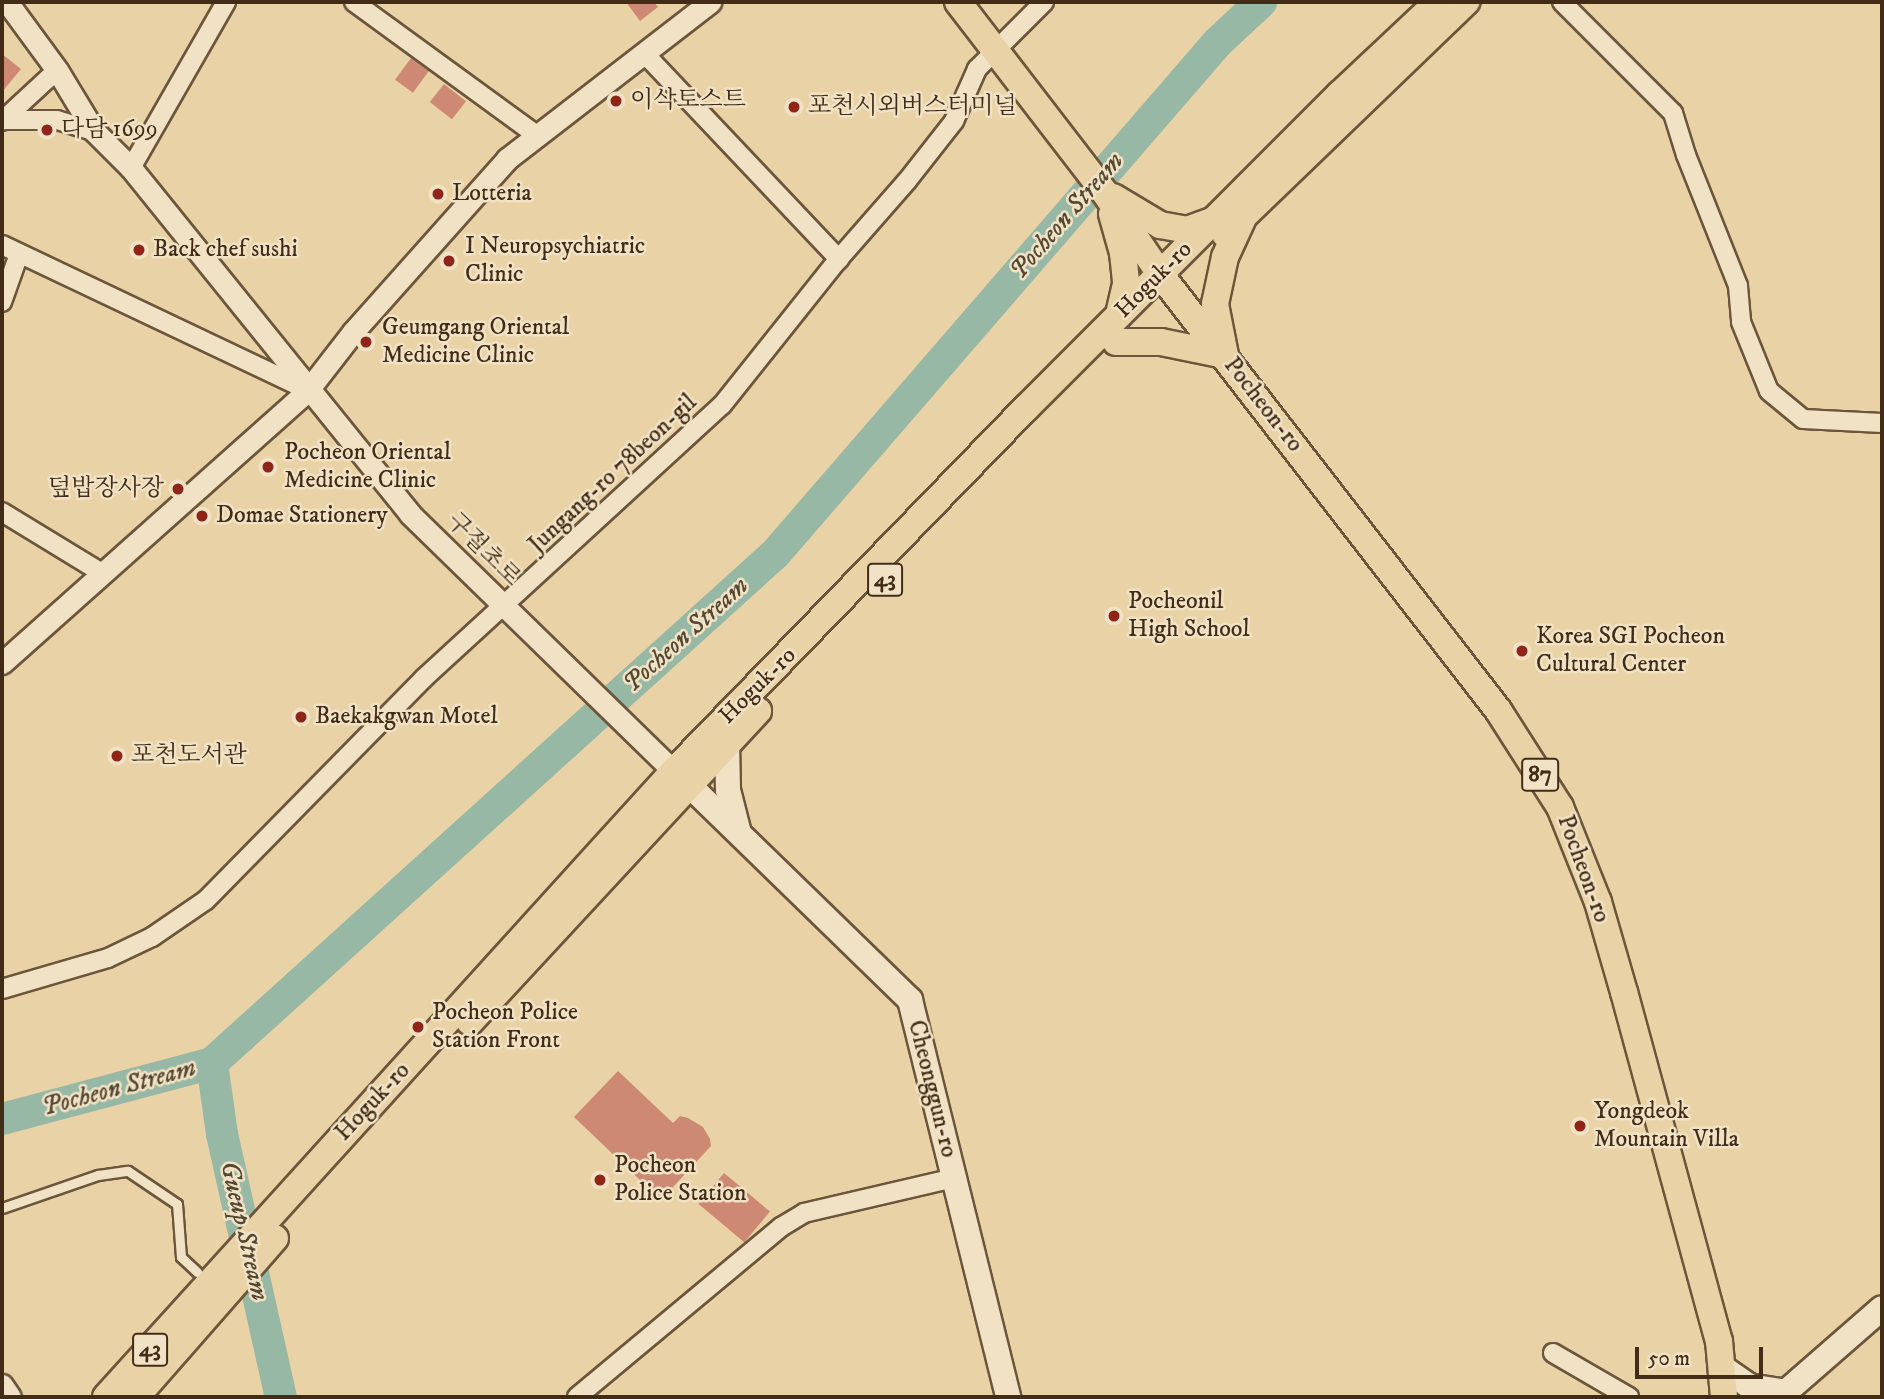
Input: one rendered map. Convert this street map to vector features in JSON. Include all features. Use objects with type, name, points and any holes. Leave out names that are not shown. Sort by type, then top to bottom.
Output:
[{"type":"main road","name":"87","points":[[958,2],[1105,193],[1160,271]]},
{"type":"main road","name":"Hoguk-ro","points":[[136,1397],[196,1314],[672,771],[1160,271],[1438,2]]},
{"type":"main road","name":"Hoguk-ro","points":[[672,771],[727,743],[1116,342],[1160,271],[1243,217],[1466,2]]},
{"type":"main road","points":[[1105,193],[1158,224],[1186,230],[1215,219]]},
{"type":"main road","points":[[1105,193],[1123,253],[1126,284],[1119,315]]},
{"type":"main road","points":[[1116,342],[1161,342],[1225,355],[1215,304],[1225,257],[1243,217]]},
{"type":"main road","name":"Pocheon-ro","points":[[1160,271],[1498,710],[1560,807],[1598,902],[1621,979],[1719,1341],[1724,1397]]},
{"type":"main road","points":[[727,743],[728,790],[739,834]]},
{"type":"main road","name":"Cheonggun-ro","points":[[672,771],[909,1000],[1008,1397]]},
{"type":"main road","points":[[1722,1367],[1749,1386],[1785,1396],[1882,1308]]},
{"type":"main road","name":"Hoguk-ro","points":[[106,1397],[196,1314]]},
{"type":"street","name":"구절초로","points":[[7,2],[57,70],[94,131],[131,168],[410,514],[672,771]]},
{"type":"street","points":[[131,168],[226,2]]},
{"type":"street","points":[[354,2],[538,136]]},
{"type":"street","points":[[2,663],[308,390],[353,332],[507,159],[710,2]]},
{"type":"street","name":"Jungang-ro 78beon-gil","points":[[2,989],[108,958],[152,937],[206,900],[424,678],[509,612],[722,405],[954,121],[977,69],[1044,2]]},
{"type":"street","points":[[1562,2],[1673,113],[1686,155],[1738,286],[1741,322],[1769,391],[1803,419],[1882,423]]},
{"type":"street","points":[[645,53],[839,259]]},
{"type":"street","points":[[2,120],[57,70]]},
{"type":"street","points":[[2,120],[57,120],[94,131]]},
{"type":"street","points":[[2,245],[308,390]]},
{"type":"street","points":[[2,302],[19,254]]},
{"type":"street","points":[[2,512],[102,573]]},
{"type":"street","points":[[577,1397],[781,1227],[804,1213],[954,1178]]},
{"type":"street","points":[[1553,1353],[1629,1397]]},
{"type":"street","points":[[2,1385],[10,1397]]},
{"type":"lane","points":[[2,1208],[99,1175],[128,1171],[177,1204],[181,1257],[197,1272]]},
{"type":"building","points":[[626,2],[654,2],[658,7],[640,21]]},
{"type":"building","points":[[2,54],[21,69],[2,92]]},
{"type":"building","points":[[411,58],[429,71],[413,93],[395,80]]},
{"type":"building","points":[[444,84],[466,101],[452,119],[430,102]]},
{"type":"building","points":[[618,1071],[673,1123],[680,1116],[688,1118],[703,1127],[710,1139],[711,1146],[661,1200],[574,1117]]},
{"type":"building","points":[[724,1173],[770,1212],[744,1242],[698,1204]]},
{"type":"waterway","name":"Pocheon Stream","points":[[2,1119],[212,1063],[775,554],[1218,42],[1261,2]]},
{"type":"waterway","name":"Gueup Stream","points":[[212,1063],[222,1134],[281,1397]]},
{"type":"place","name":"이삭토스트","points":[[616,101]]},
{"type":"place","name":"포천시외버스터미널","points":[[794,107]]},
{"type":"place","name":"다담 1699","points":[[47,130]]},
{"type":"place","name":"Lotteria","points":[[438,194]]},
{"type":"place","name":"Back chef sushi","points":[[139,250]]},
{"type":"place","name":"I Neuropsychiatric Clinic","points":[[449,261]]},
{"type":"place","name":"Geumgang Oriental Medicine Clinic","points":[[366,342]]},
{"type":"place","name":"Pocheon Oriental Medicine Clinic","points":[[268,467]]},
{"type":"place","name":"덮밥장사장","points":[[178,489]]},
{"type":"place","name":"Domae Stationery","points":[[202,516]]},
{"type":"place","name":"Pocheonil High School","points":[[1114,616]]},
{"type":"place","name":"Korea SGI Pocheon Cultural Center","points":[[1522,651]]},
{"type":"place","name":"Baekakgwan Motel","points":[[301,717]]},
{"type":"place","name":"포천도서관","points":[[117,756]]},
{"type":"place","name":"Pocheon Police Station Front","points":[[418,1027]]},
{"type":"place","name":"Yongdeok Mountain Villa","points":[[1580,1126]]},
{"type":"place","name":"Pocheon Police Station","points":[[600,1180]]}]
